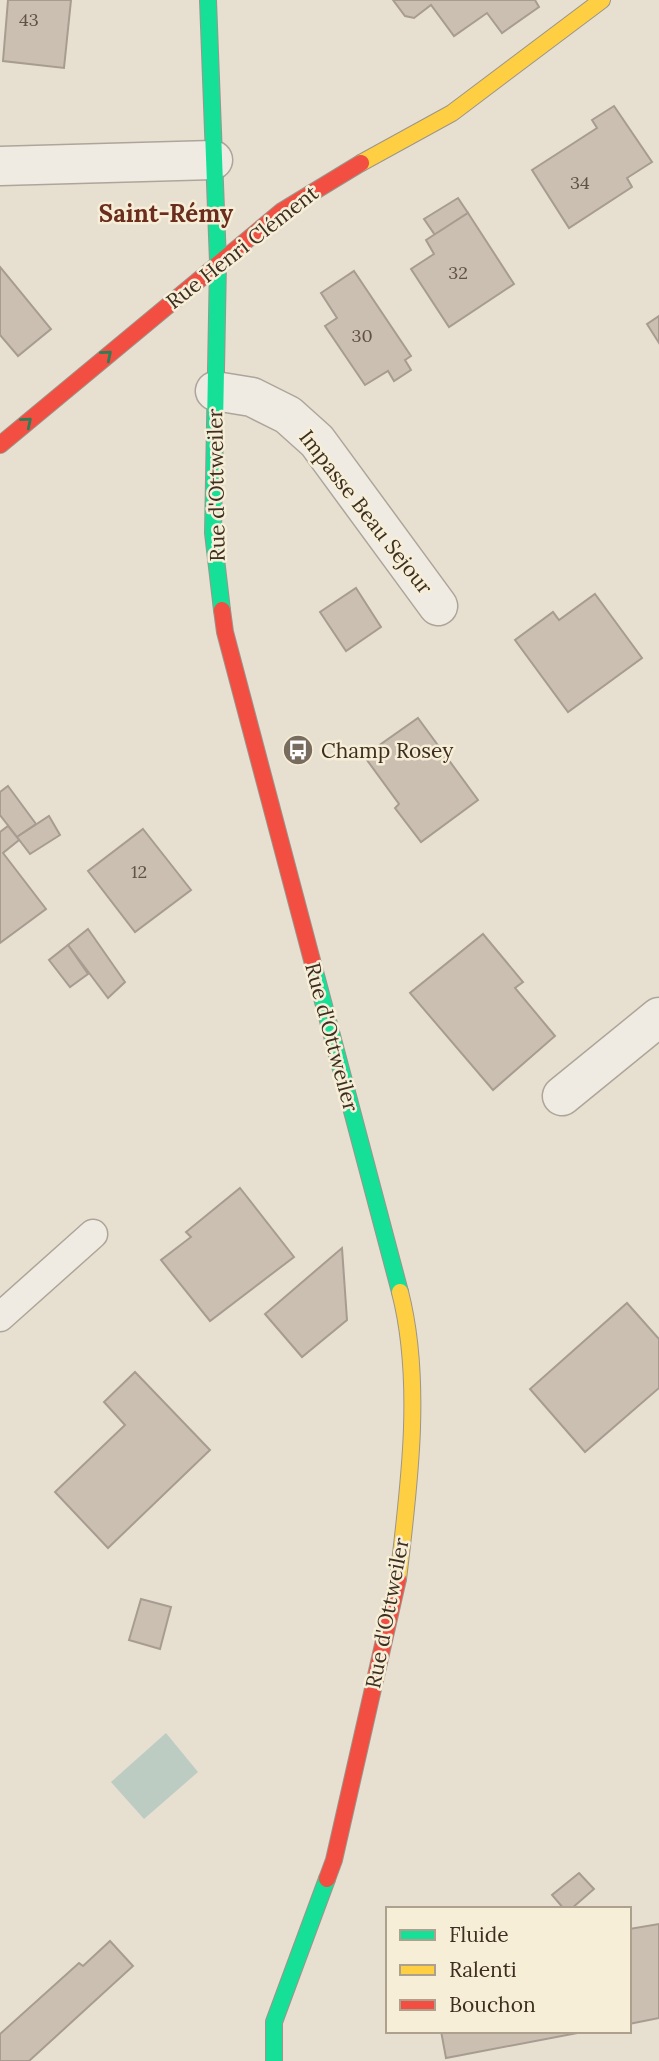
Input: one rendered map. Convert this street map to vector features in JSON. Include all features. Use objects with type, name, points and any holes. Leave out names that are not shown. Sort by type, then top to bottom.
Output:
[{"type":"street","name":"Rue d'Ottweiler","points":[[208,0],[218,262],[213,533],[225,632],[409,1328],[411,1373],[407,1501],[397,1584],[334,1860],[274,2022],[274,2061]]},
{"type":"street","name":"Rue Henri Clément","points":[[0,445],[282,211],[336,176],[452,113],[602,0]]},
{"type":"street","points":[[0,166],[213,160]]},
{"type":"street","name":"Impasse Beau Sejour","points":[[215,391],[252,397],[288,415],[317,442],[438,606]]},
{"type":"street","points":[[562,1096],[659,1017]]},
{"type":"lane","points":[[0,1317],[93,1234]]},
{"type":"shaded area","points":[[166,1733],[198,1772],[144,1819],[111,1782]]},
{"type":"building","points":[[8,0],[71,0],[64,68],[3,61]]},
{"type":"building","points":[[393,0],[535,0],[539,7],[502,33],[487,13],[454,36],[431,5],[414,18],[405,16]]},
{"type":"building","points":[[614,106],[652,162],[627,178],[632,187],[569,228],[532,170],[597,128],[592,120]]},
{"type":"building","points":[[458,198],[468,213],[435,235],[424,219]]},
{"type":"building","points":[[468,213],[514,284],[449,327],[411,269],[434,254],[426,240]]},
{"type":"building","points":[[0,267],[51,329],[18,356],[0,335]]},
{"type":"building","points":[[354,271],[411,356],[405,360],[411,370],[394,381],[388,371],[365,385],[325,326],[337,318],[321,293]]},
{"type":"building","points":[[659,316],[659,343],[647,324]]},
{"type":"building","points":[[356,588],[381,627],[346,651],[320,612]]},
{"type":"building","points":[[595,594],[642,658],[568,712],[515,640],[553,612],[559,620]]},
{"type":"building","points":[[418,718],[478,800],[421,842],[395,808],[399,804],[364,756]]},
{"type":"building","points":[[8,786],[36,824],[17,837],[0,815],[0,792]]},
{"type":"building","points":[[49,816],[60,835],[30,854],[17,837]]},
{"type":"building","points":[[8,826],[19,840],[3,853],[46,909],[0,943],[0,832]]},
{"type":"building","points":[[143,829],[191,890],[135,932],[88,871]]},
{"type":"building","points":[[88,929],[125,982],[108,998],[68,945]]},
{"type":"building","points":[[483,934],[523,982],[515,988],[555,1036],[493,1090],[410,993]]},
{"type":"building","points":[[68,945],[88,974],[70,987],[49,960]]},
{"type":"building","points":[[240,1188],[294,1257],[210,1321],[161,1260],[191,1237],[186,1232]]},
{"type":"building","points":[[342,1248],[347,1320],[302,1357],[265,1314]]},
{"type":"building","points":[[627,1303],[659,1339],[659,1388],[585,1452],[530,1389]]},
{"type":"building","points":[[135,1372],[210,1450],[108,1548],[55,1492],[125,1425],[104,1402]]},
{"type":"building","points":[[141,1599],[171,1607],[160,1649],[129,1640]]},
{"type":"building","points":[[579,1873],[594,1889],[573,1907],[562,1907],[552,1895]]},
{"type":"building","points":[[659,1924],[659,2018],[631,2024],[631,1929]]},
{"type":"building","points":[[110,1941],[133,1966],[29,2061],[0,2061],[0,2034],[79,1963],[83,1966]]},
{"type":"building","points":[[441,2033],[577,2033],[446,2058]]},
{"type":"traffic: fast","points":[[208,0],[218,262],[213,533],[222,610]]},
{"type":"traffic: fast","points":[[313,964],[400,1292]]},
{"type":"traffic: fast","points":[[274,2061],[274,2022],[327,1879]]},
{"type":"traffic: slow","points":[[361,163],[452,113],[602,0]]},
{"type":"traffic: slow","points":[[398,1579],[412,1435],[411,1362],[400,1292]]},
{"type":"traffic: jam","points":[[0,445],[282,211],[361,163]]},
{"type":"traffic: jam","points":[[222,610],[225,632],[313,964]]},
{"type":"traffic: jam","points":[[327,1879],[334,1860],[398,1579]]},
{"type":"place","name":"Champ Rosey","points":[[298,750]]},
{"type":"district","name":"Saint-Rémy","points":[[166,213]]}]
